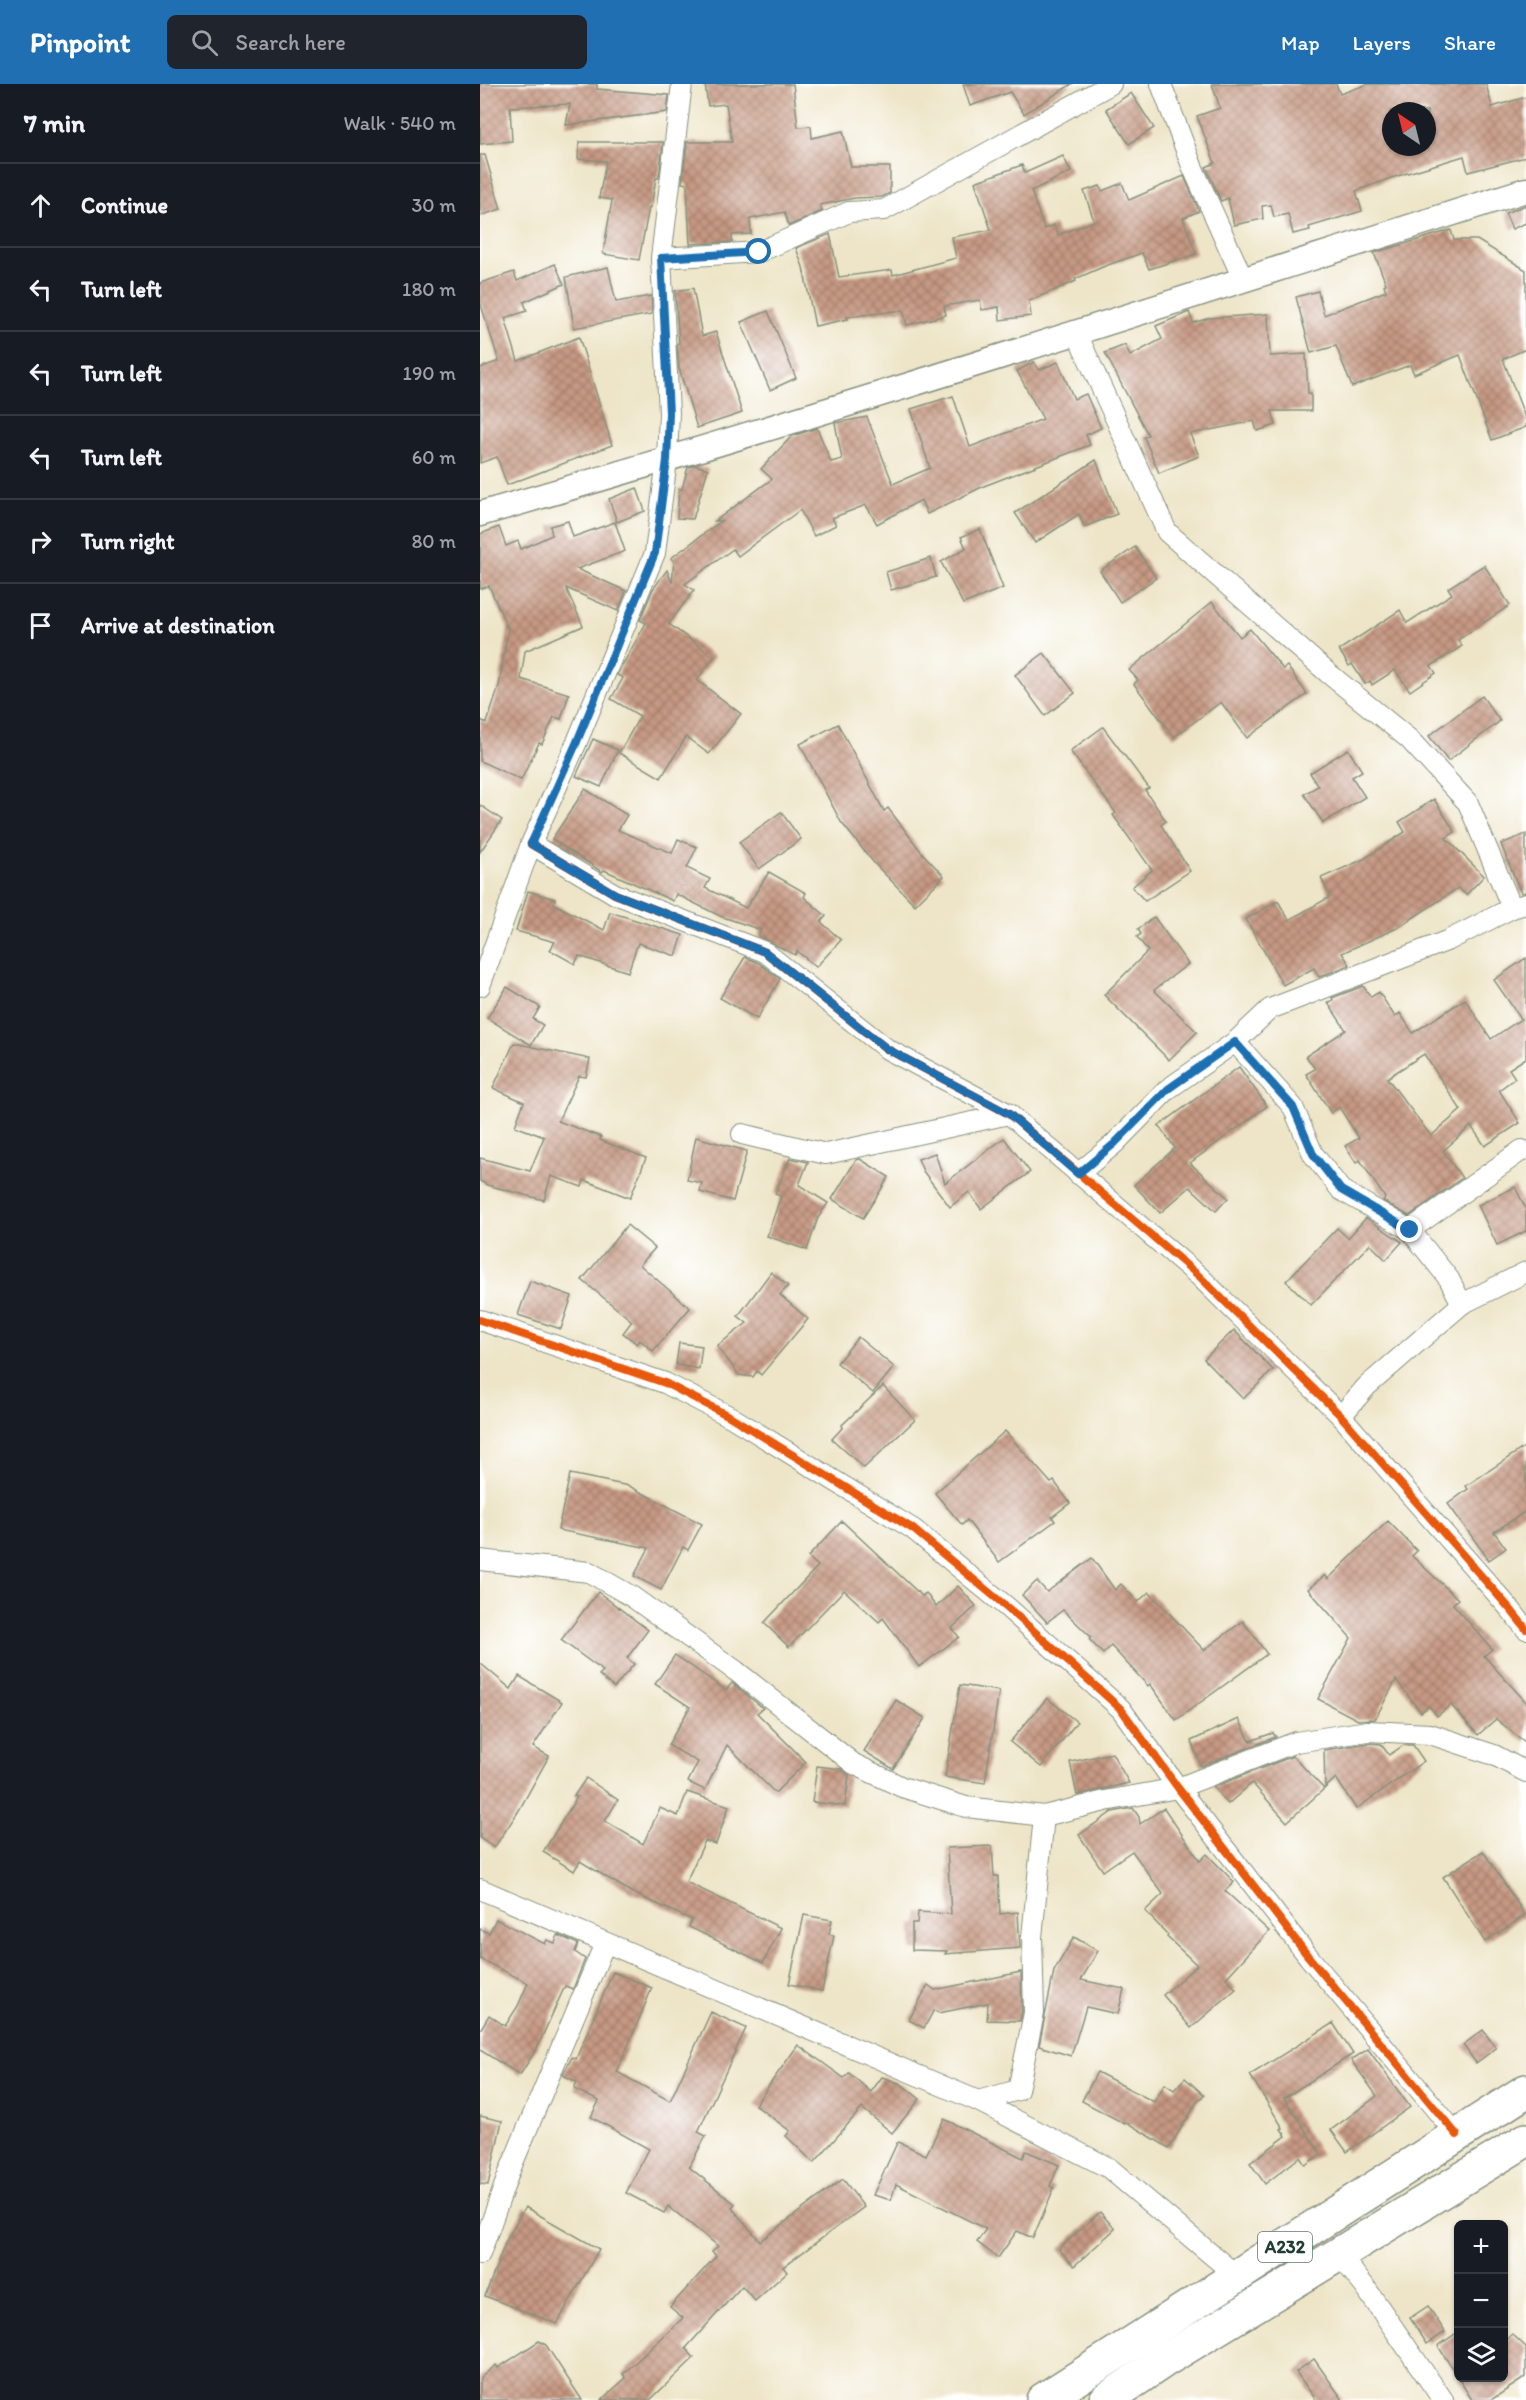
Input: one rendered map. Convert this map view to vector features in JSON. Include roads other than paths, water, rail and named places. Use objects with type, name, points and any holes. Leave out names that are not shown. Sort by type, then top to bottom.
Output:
[{"type":"highway","name":"A232","points":[[1043,2400],[1526,2091]]},
{"type":"highway","name":"A232","points":[[1106,2400],[1162,2362],[1338,2253],[1526,2140]]},
{"type":"street","points":[[480,986],[531,844],[576,744],[655,553],[667,460],[669,413],[661,258],[682,84]]},
{"type":"street","points":[[661,258],[759,252],[849,212],[884,210],[1111,84]]},
{"type":"street","points":[[1161,84],[1192,166],[1243,279]]},
{"type":"street","points":[[480,514],[667,460],[1077,334],[1526,190]]},
{"type":"street","points":[[1077,334],[1167,532],[1328,673],[1409,739],[1468,803],[1519,906],[1449,939],[1270,1009],[1235,1042],[1168,1089],[1114,1144],[1078,1174]]},
{"type":"street","points":[[531,844],[615,894],[765,952],[887,1049],[1009,1114],[1199,1276],[1341,1416],[1526,1629]]},
{"type":"street","points":[[1235,1042],[1293,1107],[1313,1154],[1341,1190],[1410,1230],[1449,1279],[1462,1304]]},
{"type":"street","points":[[742,1134],[826,1154],[1009,1114]]},
{"type":"street","points":[[1410,1230],[1522,1150]]},
{"type":"street","points":[[1341,1416],[1367,1386],[1462,1304],[1526,1272]]},
{"type":"street","points":[[480,1320],[665,1383],[731,1417],[913,1528],[1008,1608],[1121,1709],[1178,1788],[1308,1956],[1458,2135]]},
{"type":"street","points":[[480,1560],[589,1572],[631,1596],[736,1671],[854,1764],[902,1787],[966,1807],[1044,1816],[1105,1801],[1178,1788],[1296,1742],[1368,1731],[1430,1734],[1494,1755],[1526,1772]]},
{"type":"street","points":[[978,2101],[1018,2090],[1034,2013],[1032,1937],[1044,1816]]},
{"type":"street","points":[[480,1889],[978,2101],[1109,2168],[1238,2277]]},
{"type":"street","points":[[480,2254],[510,2170],[605,1942]]},
{"type":"street","points":[[1338,2253],[1365,2287],[1443,2400]]}]
